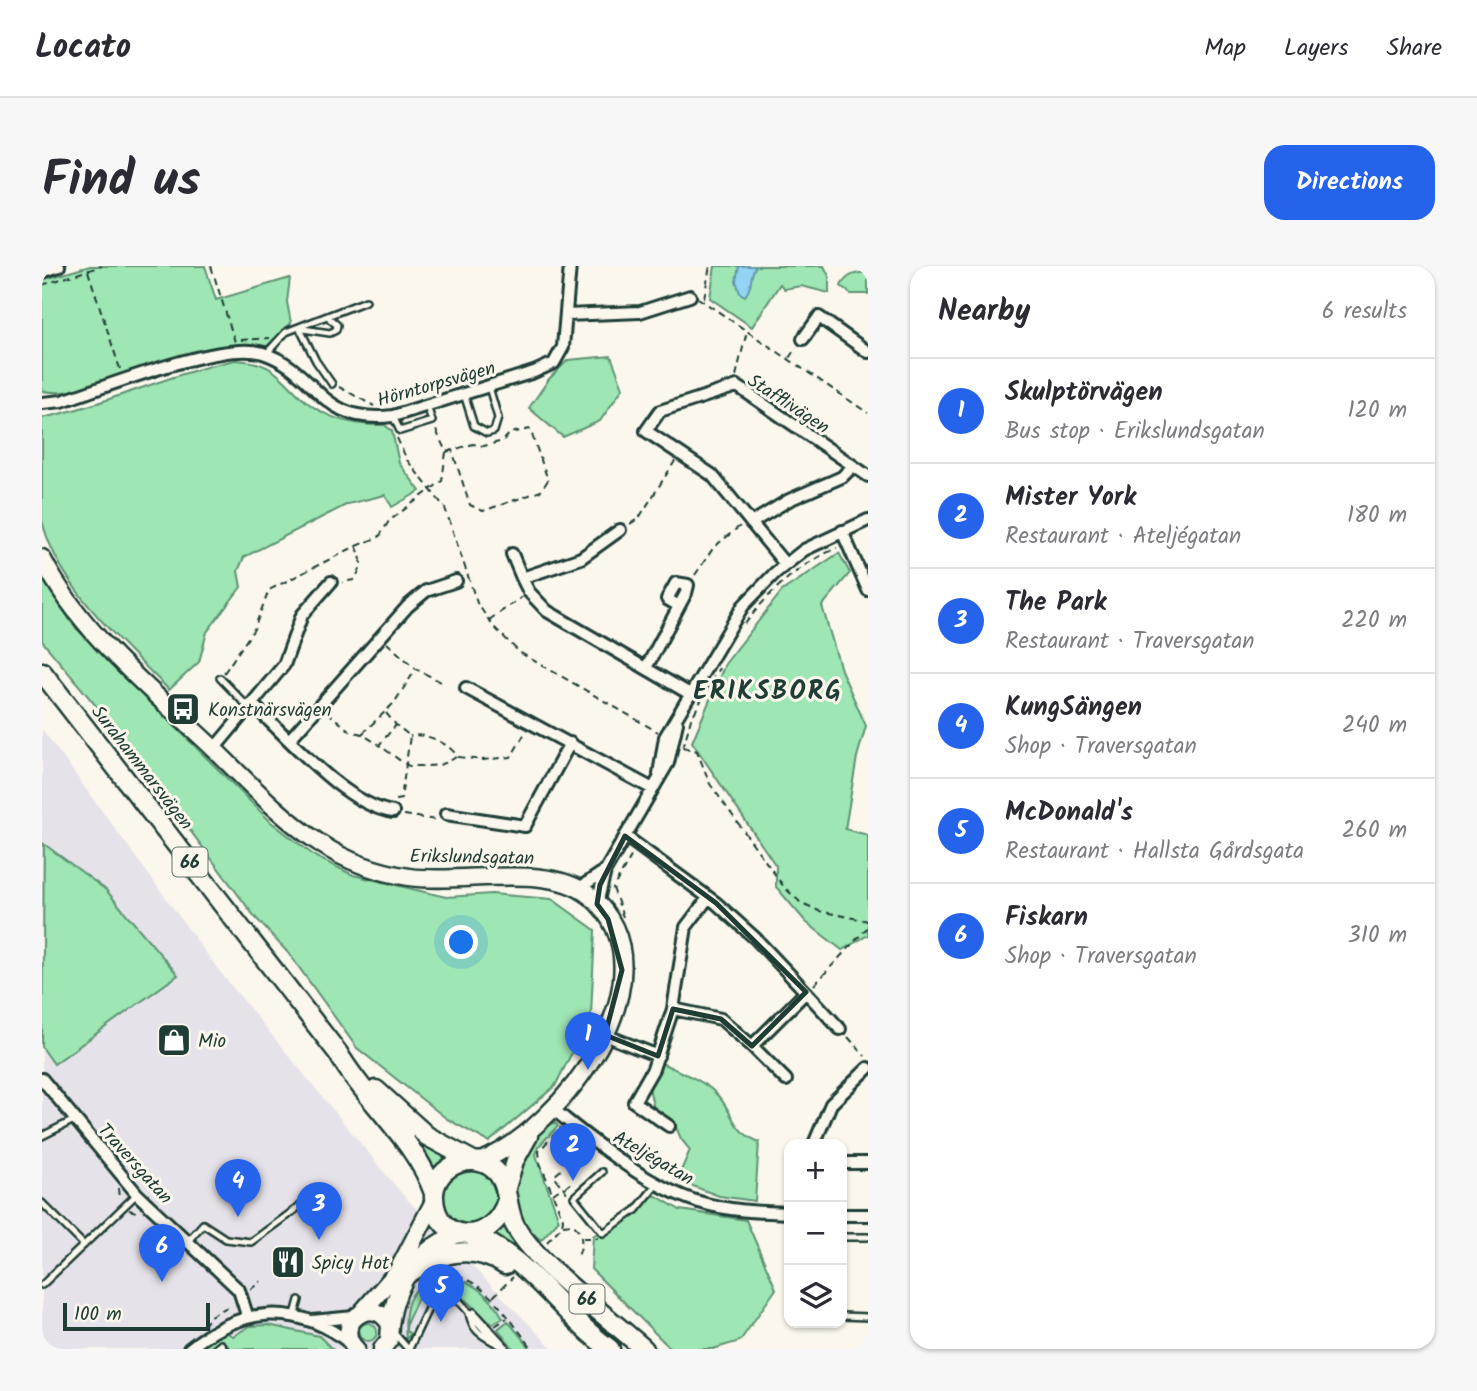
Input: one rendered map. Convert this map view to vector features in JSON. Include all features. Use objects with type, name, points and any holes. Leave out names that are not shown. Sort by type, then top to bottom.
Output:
[{"type":"main road","name":"Surahammarsvägen","points":[[42,672],[338,1053],[350,1073],[422,1162],[434,1197]]},
{"type":"main road","name":"Surahammarsvägen","points":[[338,1053],[410,1123],[439,1144],[476,1161]]},
{"type":"main road","name":"66","points":[[476,1161],[496,1171],[507,1196],[516,1228],[531,1248],[644,1349]]},
{"type":"main road","points":[[434,1197],[440,1177],[448,1168],[461,1162],[476,1161]]},
{"type":"main road","points":[[466,1234],[494,1225],[503,1213],[507,1196]]},
{"type":"main road","name":"66","points":[[434,1197],[441,1219],[502,1251],[533,1276],[548,1295],[610,1349]]},
{"type":"main road","points":[[409,1273],[444,1254],[469,1251],[498,1261],[535,1290],[548,1295]]},
{"type":"street","points":[[42,272],[59,266]]},
{"type":"street","name":"Hörntorpsvägen","points":[[42,402],[62,401],[234,346],[266,354],[351,415],[371,419],[393,416],[554,363],[563,347],[570,266]]},
{"type":"street","points":[[566,315],[640,313],[690,296]]},
{"type":"street","points":[[803,339],[820,317],[868,352]]},
{"type":"street","name":"Stafflivägen","points":[[785,564],[712,475],[646,431],[660,411],[737,386],[868,476]]},
{"type":"street","points":[[750,521],[789,500],[842,477],[852,467]]},
{"type":"street","points":[[597,904],[605,871],[659,774],[674,742],[678,719],[690,694],[732,621],[785,564],[820,540],[868,520]]},
{"type":"street","points":[[522,578],[581,558],[620,530]]},
{"type":"street","points":[[842,531],[868,590]]},
{"type":"street","points":[[512,554],[529,592],[547,611],[690,694]]},
{"type":"street","name":"Erikslundsgatan","points":[[42,558],[80,619],[94,635],[300,829],[320,844],[358,864],[409,877],[444,880],[559,880],[578,889],[597,904],[618,939],[622,958],[621,991],[605,1035],[581,1076],[554,1110],[504,1152],[476,1161]]},
{"type":"street","points":[[290,739],[380,636],[426,592],[456,581]]},
{"type":"street","points":[[214,749],[284,665],[302,615],[331,582]]},
{"type":"street","points":[[646,668],[679,606],[667,599],[676,583],[688,585]]},
{"type":"street","points":[[466,688],[650,788]]},
{"type":"street","points":[[250,706],[357,799],[375,809],[393,812]]},
{"type":"street","points":[[446,814],[525,825],[570,743]]},
{"type":"street","points":[[625,836],[669,865],[755,938],[840,1029]]},
{"type":"street","points":[[578,889],[605,871]]},
{"type":"street","points":[[669,1126],[634,1102],[658,1056],[673,1010],[686,927],[708,898]]},
{"type":"street","points":[[752,1046],[806,992]]},
{"type":"street","points":[[673,1010],[721,1019],[786,1080]]},
{"type":"street","points":[[605,1035],[658,1056]]},
{"type":"street","points":[[816,1139],[831,1104],[868,1068]]},
{"type":"street","name":"Traversgatan","points":[[42,1079],[137,1194],[239,1290],[247,1315]]},
{"type":"street","name":"Ateljégatan","points":[[554,1110],[598,1145],[658,1183],[700,1203],[747,1211],[784,1213]]},
{"type":"street","name":"Erikslundsgatan","points":[[507,1196],[515,1161],[534,1128]]},
{"type":"street","points":[[847,1163],[868,1163]]},
{"type":"street","points":[[354,1346],[348,1327],[397,1272],[434,1197]]},
{"type":"street","points":[[847,1215],[868,1215]]},
{"type":"street","points":[[382,1349],[389,1340],[397,1294],[409,1273],[425,1252],[448,1237],[466,1234]]},
{"type":"street","points":[[308,1321],[379,1313],[390,1327]]},
{"type":"street","points":[[189,1349],[212,1330],[247,1315],[308,1321],[340,1335],[354,1346]]},
{"type":"lane","points":[[266,354],[286,332],[300,329],[366,301]]},
{"type":"lane","points":[[300,329],[330,333],[336,330],[337,326],[328,318]]},
{"type":"lane","points":[[300,329],[316,361],[332,384]]},
{"type":"lane","points":[[464,394],[474,426],[487,433],[494,431],[498,418],[489,386]]},
{"type":"lane","points":[[393,416],[400,431],[432,421],[427,405]]},
{"type":"lane","points":[[220,678],[250,706]]},
{"type":"lane","points":[[42,1136],[74,1120]]},
{"type":"lane","points":[[602,1172],[574,1197],[603,1233],[636,1210],[658,1183]]},
{"type":"lane","points":[[187,1242],[203,1224],[226,1239],[251,1242],[318,1193]]},
{"type":"lane","points":[[42,1284],[137,1194]]},
{"type":"lane","points":[[42,1203],[84,1245]]},
{"type":"lane","points":[[847,1237],[868,1237]]},
{"type":"lane","points":[[390,1327],[408,1349],[438,1294],[453,1296],[491,1328],[506,1349]]},
{"type":"lane","points":[[294,1318],[299,1300]]},
{"type":"lane","points":[[468,1310],[494,1341],[506,1349]]},
{"type":"lane","points":[[847,1316],[868,1317]]},
{"type":"lane","points":[[215,1349],[221,1344],[225,1349]]},
{"type":"path","points":[[42,285],[102,266]]},
{"type":"path","points":[[211,266],[234,346],[258,337],[271,338],[277,342]]},
{"type":"path","points":[[710,266],[704,299],[868,413]]},
{"type":"path","points":[[88,271],[124,381]]},
{"type":"path","points":[[737,386],[734,382],[748,330]]},
{"type":"path","points":[[789,358],[803,339]]},
{"type":"path","points":[[332,384],[393,416],[398,442],[407,460],[445,508],[477,603],[489,621],[519,652],[674,742],[696,751],[710,784],[784,887],[800,902],[819,911],[868,921]]},
{"type":"path","points":[[220,678],[254,629],[270,590],[379,537],[389,521],[442,481],[446,452],[432,421]]},
{"type":"path","points":[[446,452],[452,450],[473,444],[484,446],[503,440],[510,433],[530,429],[548,480],[541,491],[483,511],[476,509],[470,505],[452,450]]},
{"type":"path","points":[[620,530],[639,518],[679,453]]},
{"type":"path","points":[[688,585],[714,547],[750,521]]},
{"type":"path","points":[[739,631],[758,607],[799,570],[847,543]]},
{"type":"path","points":[[331,582],[354,580],[360,571],[362,558],[356,546]]},
{"type":"path","points":[[489,621],[529,592]]},
{"type":"path","points":[[380,636],[416,669],[443,683]]},
{"type":"path","points":[[674,742],[691,719],[719,667]]},
{"type":"path","points":[[362,734],[385,712],[416,669]]},
{"type":"path","points":[[319,705],[350,731],[362,734],[406,763],[436,766],[446,764],[457,756]]},
{"type":"path","points":[[385,712],[410,736]]},
{"type":"path","points":[[410,736],[419,734],[446,746],[457,756],[483,760],[511,757],[531,722]]},
{"type":"path","points":[[379,745],[396,725]]},
{"type":"path","points":[[410,736],[401,799],[396,798],[393,812],[443,821],[446,814]]},
{"type":"path","points":[[806,992],[868,927]]},
{"type":"path","points":[[840,1029],[868,1059]]},
{"type":"path","points":[[562,1226],[540,1163],[539,1151],[568,1121]]},
{"type":"path","points":[[561,1170],[554,1176],[574,1197]]},
{"type":"path","points":[[553,1194],[571,1183]]},
{"type":"path","points":[[562,1226],[576,1227],[582,1238],[577,1258]]},
{"type":"path","points":[[544,1245],[562,1226]]},
{"type":"path","points":[[582,1238],[597,1239],[603,1233]]},
{"type":"path","points":[[513,1277],[492,1298],[533,1349]]},
{"type":"highlighted area","points":[[625,836],[716,903],[806,992],[752,1046],[721,1019],[673,1009],[658,1056],[605,1035],[622,970],[608,919],[597,904],[600,885]]},
{"type":"shaded area","points":[[42,729],[220,972],[403,1195],[553,1349],[42,1349]]},
{"type":"green space","points":[[90,266],[205,266],[216,300],[290,278],[287,302],[291,323],[267,346],[239,345],[211,349],[98,387],[70,392],[42,391],[42,280]]},
{"type":"green space","points":[[715,266],[824,266],[829,276],[829,293],[801,286],[784,289],[780,284],[752,327],[710,298]]},
{"type":"green space","points":[[868,272],[868,294],[851,294],[841,286],[852,275]]},
{"type":"green space","points":[[611,356],[623,388],[600,421],[563,437],[529,408],[549,379],[568,360]]},
{"type":"green space","points":[[235,360],[271,369],[312,406],[338,419],[366,425],[385,425],[392,431],[399,463],[420,491],[392,507],[385,495],[348,504],[244,557],[238,571],[241,587],[207,632],[199,662],[169,690],[94,612],[62,568],[50,544],[42,520],[42,418]]},
{"type":"green space","points":[[839,553],[850,573],[822,606],[841,670],[866,726],[857,757],[845,829],[868,835],[868,935],[842,950],[806,922],[776,887],[776,866],[692,742],[725,664],[782,591]]},
{"type":"green space","points":[[42,578],[74,626],[271,822],[316,857],[353,875],[446,897],[492,894],[552,899],[595,930],[591,1015],[555,1086],[489,1142],[447,1119],[357,1048],[290,955],[255,917],[102,713],[42,641]]},
{"type":"green space","points":[[44,844],[106,890],[178,975],[54,1064],[42,1047]]},
{"type":"green space","points":[[661,1063],[707,1086],[724,1104],[738,1127],[759,1142],[755,1201],[719,1196],[677,1180],[690,1150],[676,1127],[654,1109],[649,1088]]},
{"type":"green space","points":[[555,1123],[558,1126],[538,1147],[536,1155],[559,1220],[541,1240],[519,1216],[515,1188],[528,1146],[544,1127]]},
{"type":"green space","points":[[407,1132],[448,1158],[434,1170]]},
{"type":"green space","points":[[470,1170],[481,1172],[490,1178],[496,1187],[496,1209],[490,1218],[481,1224],[470,1226],[459,1224],[450,1218],[444,1209],[442,1198],[444,1187],[450,1178],[459,1172]]},
{"type":"green space","points":[[655,1195],[680,1210],[746,1220],[776,1289],[740,1341],[713,1349],[671,1349],[591,1269],[593,1236]]},
{"type":"green space","points":[[505,1225],[522,1248],[517,1253],[493,1236]]},
{"type":"green space","points":[[439,1276],[459,1279],[477,1288],[492,1302],[503,1318],[492,1324],[447,1283],[438,1283],[422,1289],[407,1322],[406,1331],[411,1334],[406,1339],[405,1318],[409,1300],[420,1286]]},
{"type":"green space","points":[[508,1321],[531,1349],[514,1349],[498,1329]]},
{"type":"green space","points":[[368,1323],[374,1326],[377,1332],[374,1338],[368,1341],[362,1338],[359,1332],[362,1326]]},
{"type":"green space","points":[[268,1325],[319,1336],[332,1349],[230,1349],[226,1343],[218,1342],[208,1349],[197,1349],[224,1331],[233,1336],[250,1326]]},
{"type":"water","points":[[739,266],[756,266],[745,296],[740,293],[736,281]]},
{"type":"place","name":"Konstnärsvägen","points":[[183,709]]},
{"type":"place","name":"Mio","points":[[174,1040]]},
{"type":"place","name":"Skulptörvägen","points":[[588,1070]]},
{"type":"place","name":"Mister York","points":[[573,1181]]},
{"type":"place","name":"KungSängen","points":[[238,1217]]},
{"type":"place","name":"The Park","points":[[319,1240]]},
{"type":"place","name":"Spicy Hot","points":[[288,1262]]},
{"type":"place","name":"Fiskarn","points":[[162,1282]]},
{"type":"place","name":"McDonald's","points":[[441,1322]]},
{"type":"district","name":"ERIKSBORG","points":[[768,690]]}]
